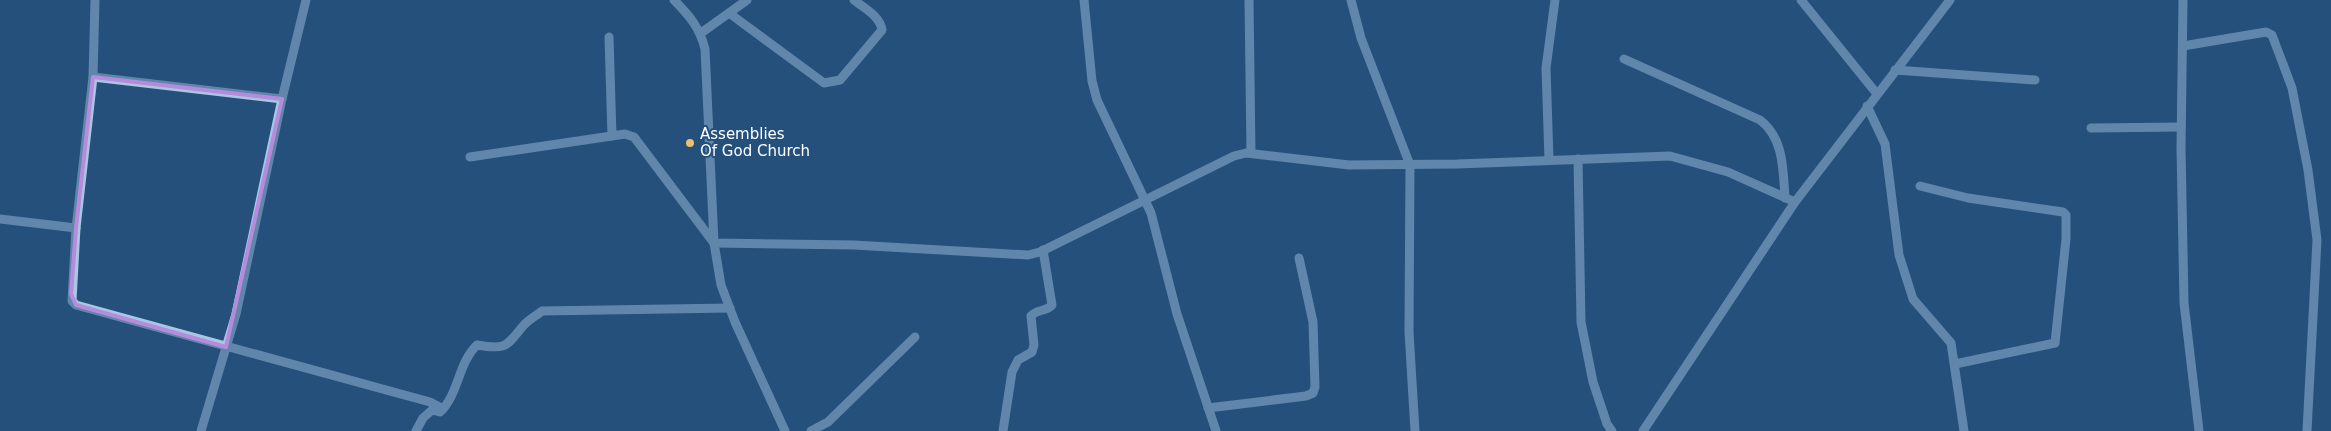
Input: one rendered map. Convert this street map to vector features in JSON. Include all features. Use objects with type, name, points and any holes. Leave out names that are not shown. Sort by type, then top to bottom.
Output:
[{"type":"street","points":[[95,0],[93,77],[76,228],[72,301],[76,305],[430,402],[443,409]]},
{"type":"street","points":[[201,431],[236,314],[282,99],[306,0]]},
{"type":"street","points":[[674,0],[692,18],[701,34],[705,49],[714,243],[722,285],[730,308],[785,431]]},
{"type":"street","points":[[701,34],[748,0]]},
{"type":"street","points":[[729,13],[824,83],[840,80],[882,30],[876,17],[854,0]]},
{"type":"street","points":[[1084,0],[1092,81],[1098,100],[1151,214],[1177,314],[1216,431]]},
{"type":"street","points":[[1249,0],[1251,153]]},
{"type":"street","points":[[1351,0],[1361,38],[1410,165],[1409,332],[1415,431]]},
{"type":"street","points":[[1549,160],[1546,68],[1555,0]]},
{"type":"street","points":[[1801,0],[1877,94]]},
{"type":"street","points":[[1643,431],[1794,202],[1950,0]]},
{"type":"street","points":[[2183,0],[2181,127],[2184,302],[2199,431]]},
{"type":"street","points":[[2182,46],[2266,32],[2272,35],[2292,88],[2308,170],[2317,240],[2306,431]]},
{"type":"street","points":[[609,37],[612,136]]},
{"type":"street","points":[[1624,59],[1760,120],[1769,126],[1777,141],[1782,158],[1785,198]]},
{"type":"street","points":[[1895,70],[2035,80]]},
{"type":"street","points":[[93,77],[282,99]]},
{"type":"street","points":[[1867,106],[1885,144],[1898,255],[1909,288],[1919,306],[1951,343],[1964,431]]},
{"type":"street","points":[[2091,128],[2181,127]]},
{"type":"street","points":[[470,157],[625,134],[634,138],[714,243]]},
{"type":"street","points":[[714,243],[854,245],[1028,255],[1043,250],[1234,156],[1251,153],[1349,165],[1410,165],[1670,156],[1728,172],[1794,202]]},
{"type":"street","points":[[1578,159],[1581,322],[1594,382],[1607,424],[1612,431]]},
{"type":"street","points":[[1920,186],[1968,198],[2066,214],[2066,239],[2055,343],[1955,364]]},
{"type":"street","points":[[0,219],[76,228]]},
{"type":"street","points":[[1003,431],[1012,372],[1018,360],[1032,352],[1034,345],[1031,316],[1034,312],[1048,310],[1052,305],[1043,250]]},
{"type":"street","points":[[1208,408],[1306,396],[1312,393],[1315,387],[1313,322],[1299,258]]},
{"type":"street","points":[[416,431],[423,418],[432,410],[440,412],[448,404],[470,352],[478,345],[496,348],[504,347],[512,342],[525,324],[542,311],[730,308]]},
{"type":"street","points":[[811,431],[828,422],[915,337]]},
{"type":"highlighted area","points":[[93,77],[282,99],[226,347],[76,305],[71,294],[76,228]]},
{"type":"place","name":"Assemblies Of God Church","points":[[690,143]]}]
